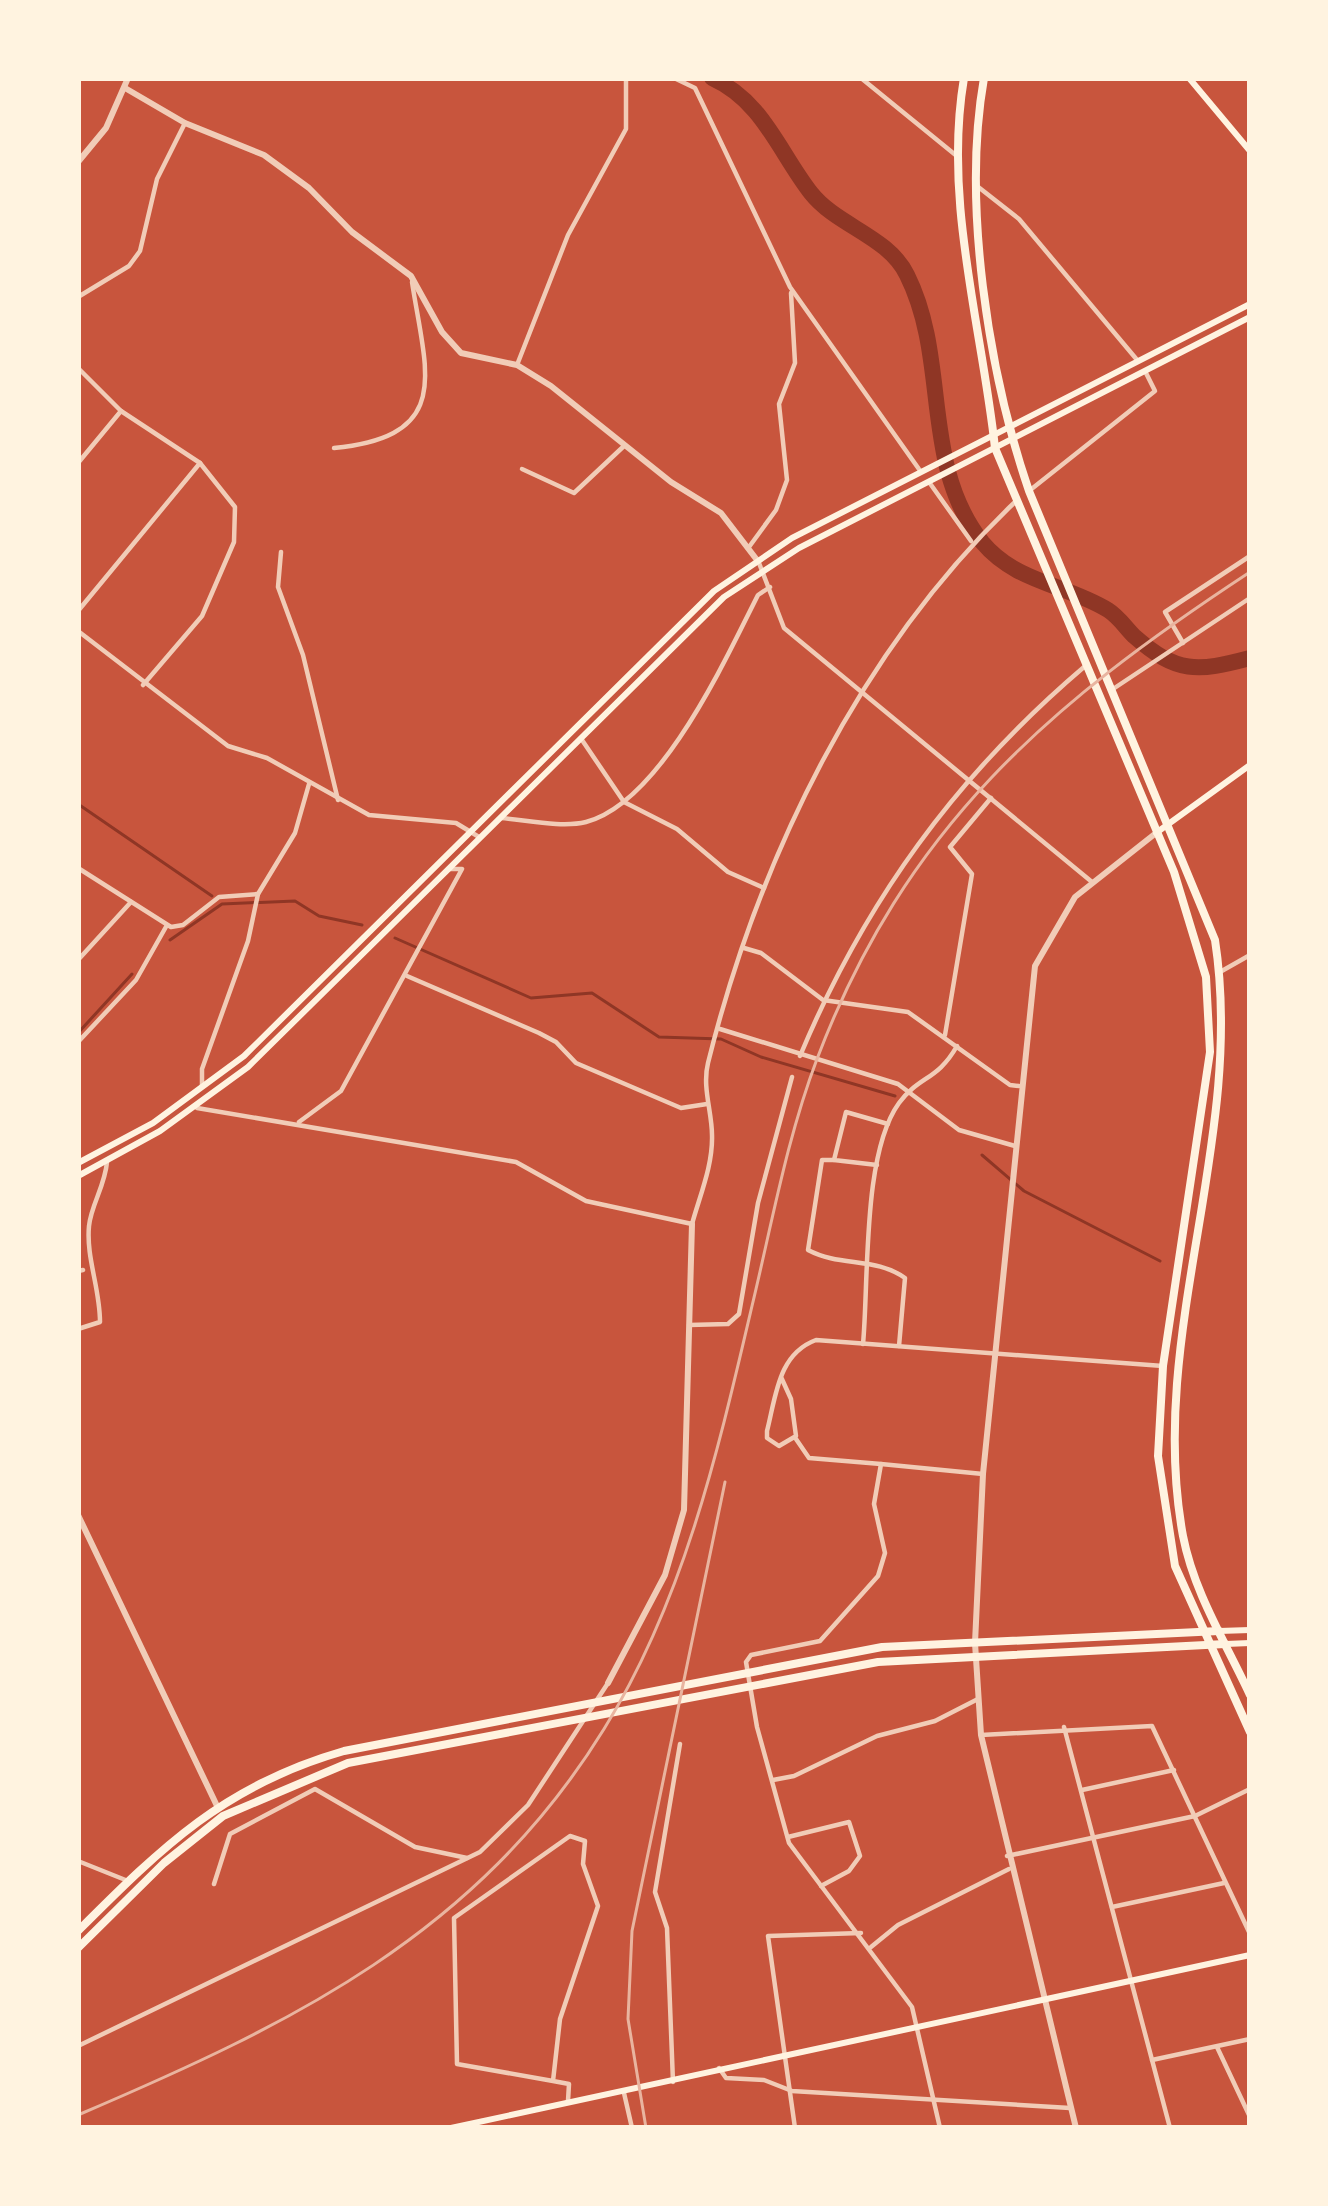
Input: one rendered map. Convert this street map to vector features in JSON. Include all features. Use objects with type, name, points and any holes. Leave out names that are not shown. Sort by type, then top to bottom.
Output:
[{"type":"highway","points":[[964,78],[958,157],[981,374],[995,448],[1013,503],[1156,832],[1199,947],[1210,1052],[1163,1366],[1158,1434],[1163,1510],[1175,1566],[1250,1732]]},
{"type":"highway","points":[[984,78],[976,138],[977,186],[993,360],[1011,440],[1202,896],[1220,972],[1222,1087],[1173,1411],[1184,1540],[1250,1695]]},
{"type":"highway","points":[[78,1931],[217,1805],[266,1778],[344,1751],[882,1647],[1219,1631]]},
{"type":"highway","points":[[78,1948],[164,1863],[223,1816],[292,1782],[348,1763],[878,1661],[1226,1644]]},
{"type":"main road","points":[[1189,78],[1250,151]]},
{"type":"main road","points":[[78,1163],[202,1090],[260,1041],[698,607],[757,560],[1250,304]]},
{"type":"main road","points":[[78,1176],[196,1108],[286,1032],[712,608],[762,569],[1250,317]]},
{"type":"main road","points":[[1156,832],[1250,765]]},
{"type":"main road","points":[[1219,1631],[1250,1630]]},
{"type":"main road","points":[[1226,1644],[1250,1643]]},
{"type":"main road","points":[[451,2128],[1250,1955]]},
{"type":"street","points":[[78,162],[95,146],[128,78]]},
{"type":"street","points":[[517,365],[568,235],[626,129],[626,78]]},
{"type":"street","points":[[674,78],[695,88],[790,287],[921,472]]},
{"type":"street","points":[[861,78],[958,157]]},
{"type":"street","points":[[124,88],[185,123],[264,155],[411,276],[442,332],[461,353],[517,365],[627,443],[671,482],[721,513],[762,569],[784,628],[1092,882]]},
{"type":"street","points":[[78,296],[129,266],[140,251],[157,179],[185,123]]},
{"type":"street","points":[[977,186],[1019,219],[1138,361]]},
{"type":"street","points":[[334,448],[392,438],[418,410],[427,379],[411,276]]},
{"type":"street","points":[[749,547],[776,510],[787,480],[779,404],[795,363],[790,287]]},
{"type":"street","points":[[78,368],[121,410],[200,463],[235,507],[235,542],[202,616],[142,685]]},
{"type":"street","points":[[1029,491],[1154,391],[1145,370]]},
{"type":"street","points":[[78,463],[121,410]]},
{"type":"street","points":[[522,469],[574,494],[627,443]]},
{"type":"street","points":[[78,610],[200,463]]},
{"type":"street","points":[[929,482],[973,541]]},
{"type":"street","points":[[78,2046],[467,1858],[528,1804],[608,1683],[665,1575],[684,1510],[692,1224],[712,1155],[707,1068],[764,888],[836,732],[973,541],[1013,503]]},
{"type":"street","points":[[281,552],[278,587],[303,655],[338,800]]},
{"type":"street","points":[[1183,643],[1165,611],[1250,556]]},
{"type":"street","points":[[500,818],[584,823],[624,802],[668,751],[718,674],[758,595],[770,586]]},
{"type":"street","points":[[1113,689],[1250,598]]},
{"type":"street","points":[[78,631],[142,685],[228,746],[266,758],[369,815],[456,823],[480,838]]},
{"type":"street","points":[[800,1056],[824,1000],[898,867],[967,778],[1084,667]]},
{"type":"street","points":[[581,738],[624,802],[677,829],[728,872],[764,888]]},
{"type":"street","points":[[202,1090],[202,1069],[258,896],[295,832],[309,784]]},
{"type":"street","points":[[945,1035],[972,874],[950,847],[992,798]]},
{"type":"street","points":[[1076,2128],[981,1735],[975,1643],[983,1474],[1019,1086],[1035,966],[1062,915],[1092,882],[1156,832]]},
{"type":"street","points":[[78,868],[167,925],[183,925],[219,897],[258,896]]},
{"type":"street","points":[[299,1122],[341,1091],[462,869],[449,869]]},
{"type":"street","points":[[78,960],[131,902]]},
{"type":"street","points":[[78,1042],[136,980],[167,925]]},
{"type":"street","points":[[744,948],[761,953],[824,1000],[908,1012],[1010,1085],[1019,1086]]},
{"type":"street","points":[[1220,972],[1250,956]]},
{"type":"street","points":[[407,976],[539,1033],[556,1042],[576,1063],[681,1108],[707,1104]]},
{"type":"street","points":[[719,1032],[910,1091],[959,1130],[1015,1146]]},
{"type":"street","points":[[863,1344],[877,1166],[888,1124],[910,1091],[943,1072],[958,1046]]},
{"type":"street","points":[[689,1324],[728,1324],[739,1314],[758,1203],[792,1077]]},
{"type":"street","points":[[196,1108],[516,1162],[586,1201],[692,1224]]},
{"type":"street","points":[[834,1160],[846,1112],[888,1124]]},
{"type":"street","points":[[877,1166],[822,1160],[808,1250],[823,1258],[885,1264],[905,1278],[899,1347]]},
{"type":"street","points":[[78,1329],[100,1322],[100,1288],[87,1251],[90,1212],[105,1184],[107,1162]]},
{"type":"street","points":[[796,1436],[779,1446],[767,1438],[785,1363],[803,1345],[816,1340],[1163,1366]]},
{"type":"street","points":[[781,1377],[791,1399],[796,1436],[809,1458],[983,1474]]},
{"type":"street","points":[[881,1464],[874,1504],[885,1553],[878,1576],[820,1641],[751,1655],[746,1661],[788,1837],[820,1887],[872,1947],[912,2007],[937,2097],[940,2128]]},
{"type":"street","points":[[78,1515],[223,1816]]},
{"type":"street","points":[[773,1780],[794,1776],[877,1736],[935,1721],[978,1699]]},
{"type":"street","points":[[981,1735],[1149,1724],[1250,1934]]},
{"type":"street","points":[[1064,1727],[1170,2128]]},
{"type":"street","points":[[673,2081],[667,1928],[655,1892],[680,1744]]},
{"type":"street","points":[[1082,1790],[1174,1771]]},
{"type":"street","points":[[214,1884],[227,1836],[315,1789],[415,1847],[467,1858]]},
{"type":"street","points":[[1007,1856],[1195,1816],[1250,1789]]},
{"type":"street","points":[[788,1837],[849,1822],[860,1856],[849,1871],[820,1887]]},
{"type":"street","points":[[553,2081],[560,2019],[598,1906],[584,1864],[586,1841],[570,1836],[454,1918],[457,2064],[568,2084],[568,2101]]},
{"type":"street","points":[[78,1861],[128,1881]]},
{"type":"street","points":[[872,1947],[898,1924],[1010,1869]]},
{"type":"street","points":[[1112,1907],[1226,1883]]},
{"type":"street","points":[[795,2128],[788,2052],[768,1936],[861,1933]]},
{"type":"street","points":[[1152,2060],[1250,2039]]},
{"type":"street","points":[[1217,2047],[1250,2117]]},
{"type":"street","points":[[719,2068],[726,2078],[764,2080],[792,2091],[1070,2108]]},
{"type":"street","points":[[624,2093],[632,2128]]},
{"type":"street","points":[[487,2117],[487,2128]]},
{"type":"waterway","points":[[712,78],[757,114],[811,193],[888,250],[907,275],[928,342],[950,479],[982,542],[1026,575],[1108,610],[1149,648],[1176,663],[1216,666],[1250,658]]},
{"type":"waterway","points":[[78,804],[212,896]]},
{"type":"waterway","points":[[170,940],[222,904],[295,901],[319,916],[362,925]]},
{"type":"waterway","points":[[395,938],[531,998],[592,993],[659,1037],[721,1039],[761,1057],[895,1096]]},
{"type":"waterway","points":[[78,1033],[132,974]]},
{"type":"waterway","points":[[982,1155],[1024,1191],[1160,1261]]},
{"type":"railway","points":[[78,2115],[232,2045],[373,1965],[438,1918],[498,1863],[554,1801],[632,1680],[677,1577],[726,1415],[806,1089],[853,977],[894,904],[940,838],[991,778],[1048,723],[1110,671],[1250,572]]},
{"type":"railway","points":[[646,2128],[628,2019],[632,1931],[725,1482]]}]
